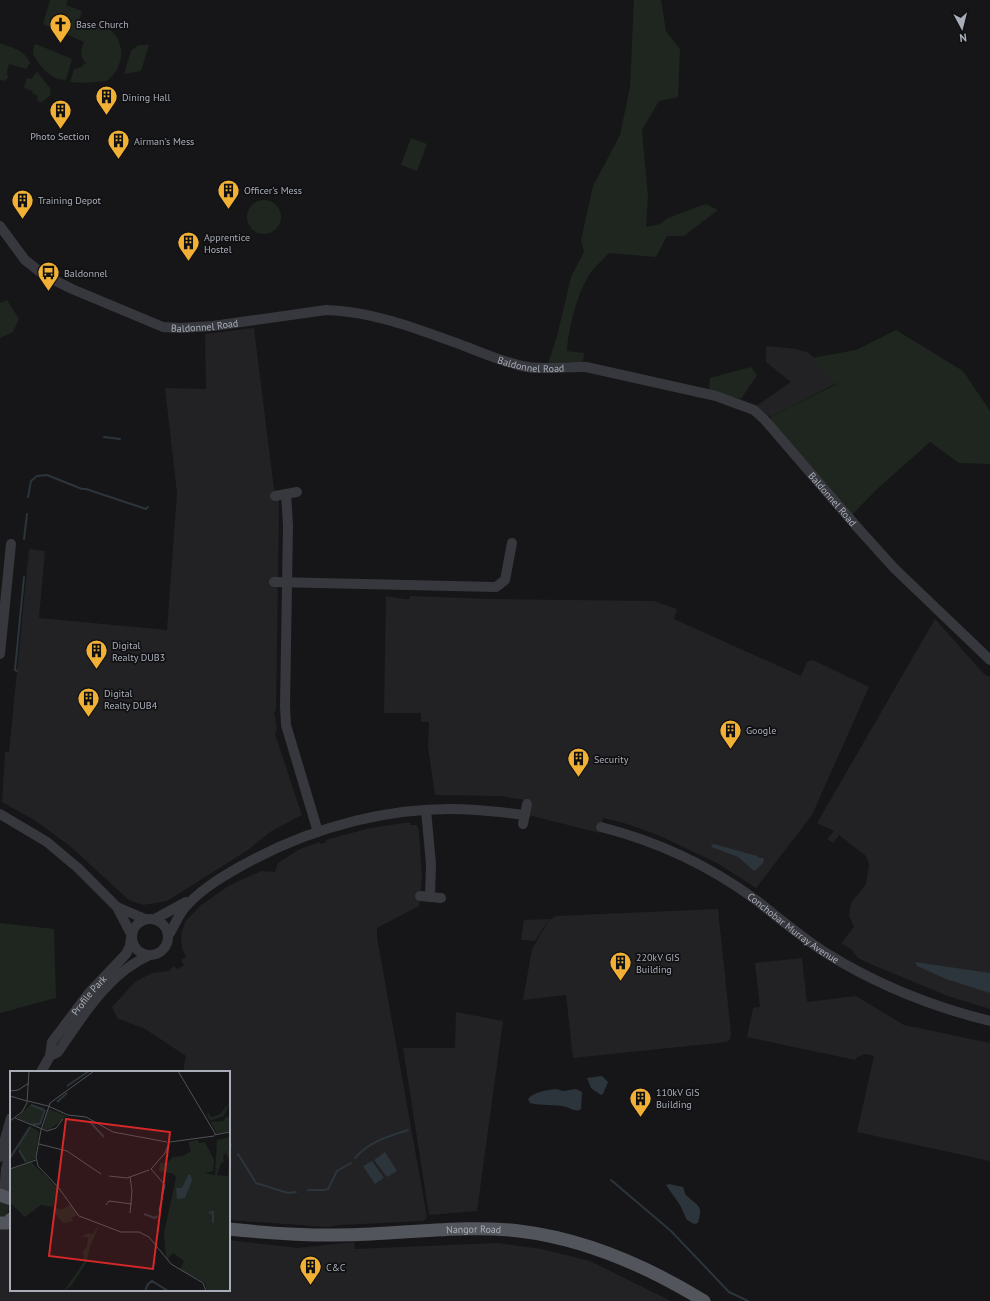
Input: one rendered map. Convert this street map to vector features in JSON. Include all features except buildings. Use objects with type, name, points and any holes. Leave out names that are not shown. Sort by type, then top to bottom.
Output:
[{"type":"main road","points":[[0,1224],[10,1220]]},
{"type":"main road","name":"Nangor Road","points":[[230,1229],[277,1234],[324,1235],[472,1228],[531,1233],[563,1239],[613,1254],[642,1267],[704,1301]]},
{"type":"street","name":"Baldonnel Road","points":[[0,226],[25,260],[44,276],[167,328],[213,326],[326,310],[341,310],[377,318],[411,328],[521,366],[542,368],[566,366],[598,369],[716,396],[754,410],[764,419],[894,568],[990,660]]},
{"type":"street","points":[[275,496],[297,492]]},
{"type":"street","points":[[286,494],[288,525],[284,680],[286,725],[318,832]]},
{"type":"street","points":[[274,582],[496,586],[505,580],[512,543]]},
{"type":"street","points":[[0,654],[11,544]]},
{"type":"street","points":[[131,936],[135,925],[194,898],[223,876],[266,852],[318,832],[353,821],[426,810],[475,810],[524,819],[527,804]]},
{"type":"street","points":[[426,810],[431,864],[430,897]]},
{"type":"street","points":[[0,814],[47,842],[78,868],[117,907],[131,936],[133,944],[140,952],[150,955],[164,949],[168,936],[177,919],[194,898]]},
{"type":"street","name":"Conchobar Murray Avenue","points":[[601,827],[622,832],[664,848],[707,869],[756,900],[825,952],[867,976],[941,1007],[990,1021]]},
{"type":"street","points":[[117,907],[165,926],[168,936]]},
{"type":"street","name":"Profile Park","points":[[42,1071],[50,1056],[52,1042],[89,993],[126,954],[130,946],[131,936]]},
{"type":"street","name":"Profile Park","points":[[50,1056],[58,1052],[95,1000],[123,970],[150,955]]},
{"type":"street","points":[[0,1157],[10,1122]]},
{"type":"street","points":[[5,1196],[6,1170],[10,1153]]},
{"type":"shaded area","points":[[50,0],[68,0],[66,5],[82,11],[79,21],[84,24],[88,21],[101,25],[109,29],[115,35],[121,48],[120,62],[113,75],[107,81],[84,83],[70,82],[74,69],[81,67],[86,63],[82,58],[81,53],[84,42],[43,24]]},
{"type":"shaded area","points":[[634,0],[661,0],[666,31],[680,49],[678,97],[659,101],[642,130],[648,197],[646,227],[660,224],[668,218],[706,204],[718,210],[684,236],[667,236],[656,257],[609,253],[592,271],[584,284],[571,323],[567,351],[584,353],[583,363],[566,362],[548,364],[557,336],[571,277],[584,252],[581,240],[593,186],[620,135],[630,87]]},
{"type":"shaded area","points":[[0,43],[21,52],[30,63],[26,69],[9,64],[7,72],[8,78],[4,81],[0,80]]},
{"type":"shaded area","points":[[36,44],[72,59],[66,80],[55,78],[42,68],[33,54],[34,46]]},
{"type":"shaded area","points":[[138,45],[149,45],[141,71],[124,74],[131,51]]},
{"type":"shaded area","points":[[37,72],[50,88],[51,95],[42,102],[37,101],[38,96],[32,93],[33,91],[24,88],[27,78],[31,79]]},
{"type":"shaded area","points":[[411,138],[427,144],[417,171],[401,165]]},
{"type":"shaded area","points":[[264,200],[276,205],[281,217],[276,229],[264,234],[252,229],[247,217],[252,205]]},
{"type":"shaded area","points":[[7,300],[19,319],[13,332],[0,338],[0,303]]},
{"type":"shaded area","points":[[254,328],[274,489],[279,499],[276,710],[274,712],[277,728],[275,734],[302,815],[270,832],[248,850],[167,901],[143,905],[129,900],[71,847],[36,821],[2,802],[5,752],[9,752],[29,549],[45,551],[39,618],[167,630],[177,493],[165,388],[206,389],[205,334]]},
{"type":"shaded area","points":[[896,330],[963,371],[990,411],[990,464],[959,463],[930,442],[876,490],[851,516],[772,424],[771,417],[837,384],[812,358],[856,350]]},
{"type":"shaded area","points":[[766,346],[796,349],[809,353],[837,383],[771,417],[756,406],[791,382],[766,362]]},
{"type":"shaded area","points":[[751,367],[757,375],[741,399],[709,391],[710,378]]},
{"type":"shaded area","points":[[386,596],[405,599],[410,599],[410,596],[490,599],[654,601],[677,609],[674,619],[801,676],[807,662],[813,660],[869,687],[812,815],[756,888],[717,863],[658,835],[624,823],[603,818],[599,833],[529,815],[531,801],[501,796],[435,795],[428,747],[429,722],[421,722],[421,713],[384,713]]},
{"type":"shaded area","points":[[935,619],[984,674],[990,677],[990,1009],[948,996],[875,966],[858,958],[851,949],[841,943],[854,927],[849,916],[851,903],[866,884],[869,864],[866,856],[839,835],[833,843],[827,839],[834,831],[817,823]]},
{"type":"shaded area","points":[[410,822],[410,825],[417,825],[419,831],[422,878],[419,906],[377,928],[377,937],[427,1217],[424,1221],[327,1227],[230,1220],[230,1071],[183,1071],[186,1056],[145,1029],[117,1018],[112,1007],[135,982],[152,973],[169,971],[173,966],[178,969],[184,965],[181,960],[186,957],[182,948],[181,935],[185,922],[201,905],[230,885],[261,871],[275,872],[278,863],[300,849],[320,842],[321,844],[326,842],[326,840],[370,828]]},
{"type":"shaded area","points":[[714,844],[757,856],[764,859],[763,863],[755,871],[738,857],[712,847],[711,845]]},
{"type":"shaded area","points":[[718,909],[731,1033],[730,1039],[727,1042],[573,1058],[566,995],[523,1000],[532,949],[549,920],[556,916]]},
{"type":"shaded area","points":[[549,919],[535,941],[521,940],[524,920]]},
{"type":"shaded area","points":[[0,923],[54,929],[56,998],[0,1013]]},
{"type":"shaded area","points":[[802,958],[807,1002],[856,996],[904,1025],[990,1043],[990,1161],[857,1132],[874,1056],[865,1054],[856,1058],[855,1060],[747,1037],[753,1008],[760,1007],[755,963]]},
{"type":"shaded area","points":[[915,962],[990,973],[990,993],[946,979],[917,966]]},
{"type":"shaded area","points":[[456,1012],[503,1021],[477,1211],[429,1215],[403,1048],[455,1048]]},
{"type":"shaded area","points":[[602,1076],[608,1082],[603,1094],[601,1095],[591,1088],[587,1078]]},
{"type":"shaded area","points":[[556,1089],[563,1091],[576,1089],[582,1092],[581,1109],[575,1110],[562,1106],[534,1104],[530,1103],[528,1099],[537,1093]]},
{"type":"shaded area","points":[[385,1152],[397,1171],[387,1177],[374,1160]]},
{"type":"shaded area","points":[[372,1161],[384,1178],[375,1184],[363,1166]]},
{"type":"shaded area","points":[[669,1184],[683,1187],[686,1195],[699,1207],[700,1213],[698,1223],[694,1224],[687,1220],[680,1205],[666,1185]]},
{"type":"shaded area","points":[[0,1201],[8,1204],[9,1209],[6,1216],[0,1218]]},
{"type":"shaded area","points":[[10,1226],[10,1291],[230,1291],[230,1240],[298,1248],[354,1242],[355,1249],[497,1243],[542,1249],[590,1261],[671,1301],[0,1301],[0,1229]]},
{"type":"waterway","points":[[104,437],[120,439]]},
{"type":"waterway","points":[[28,497],[31,481],[37,476],[47,475],[82,489],[146,509],[148,507]]},
{"type":"waterway","points":[[24,539],[27,514]]},
{"type":"waterway","points":[[17,671],[15,670],[24,577]]},
{"type":"waterway","points":[[355,1158],[367,1147],[386,1137],[408,1130]]},
{"type":"waterway","points":[[238,1154],[256,1183],[288,1193],[296,1192]]},
{"type":"waterway","points":[[308,1190],[328,1189],[337,1171],[351,1163]]},
{"type":"waterway","points":[[611,1180],[671,1231],[729,1292],[748,1301]]},
{"type":"place","name":"Base Church","points":[[60,44]]},
{"type":"place","name":"Dining Hall","points":[[107,116]]},
{"type":"place","name":"Photo Section","points":[[60,130]]},
{"type":"place","name":"Airman's Mess","points":[[118,160]]},
{"type":"place","name":"Officer's Mess","points":[[228,210]]},
{"type":"place","name":"Training Depot","points":[[22,220]]},
{"type":"place","name":"Apprentice Hostel","points":[[188,262]]},
{"type":"place","name":"Baldonnel","points":[[48,292]]},
{"type":"place","name":"Digital Realty DUB3","points":[[96,670]]},
{"type":"place","name":"Digital Realty DUB4","points":[[88,718]]},
{"type":"place","name":"Google","points":[[731,750]]},
{"type":"place","name":"Security","points":[[579,778]]},
{"type":"place","name":"220kV GIS Building","points":[[621,982]]},
{"type":"place","name":"110kV GIS Building","points":[[640,1118]]},
{"type":"place","name":"C&C","points":[[310,1286]]}]
